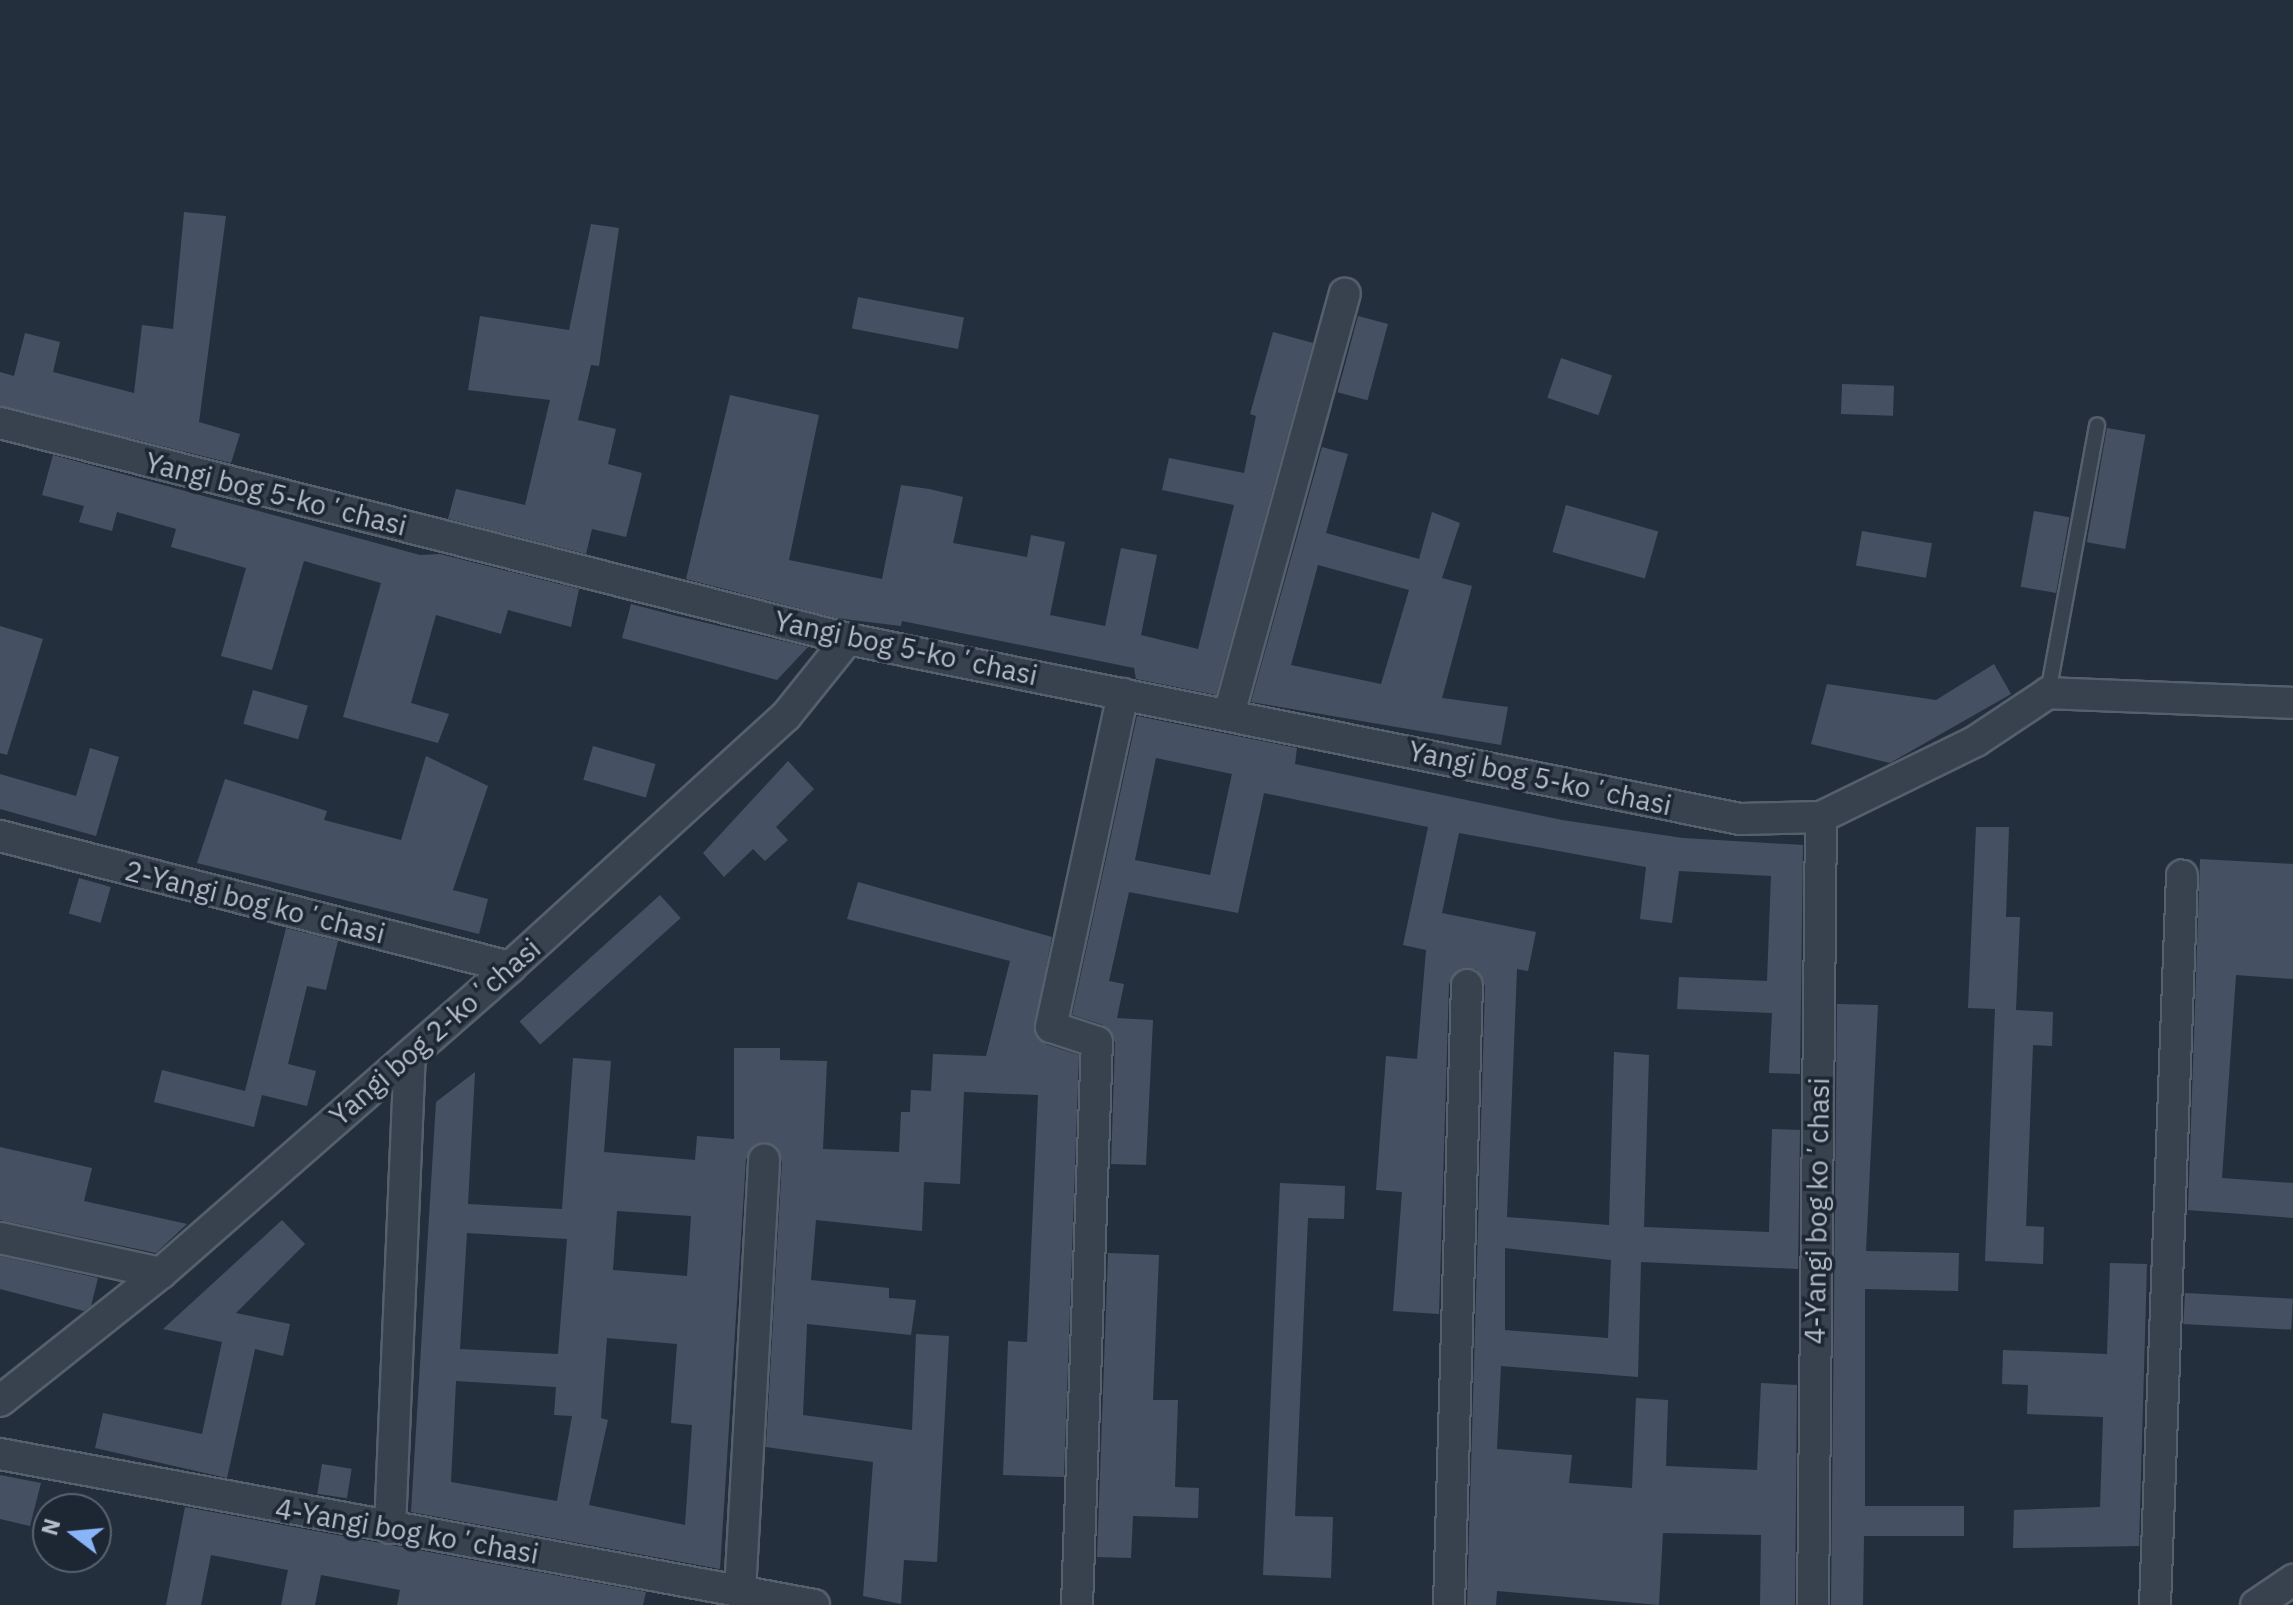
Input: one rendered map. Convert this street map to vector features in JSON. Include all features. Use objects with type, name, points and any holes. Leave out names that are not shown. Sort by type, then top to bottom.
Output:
[{"type":"street","points":[[1229,714],[1345,294]]},
{"type":"street","name":"Yangi bog 5-koʼchasi","points":[[0,423],[848,639],[1740,819],[1821,817]]},
{"type":"street","name":"Yangi bog 2-koʼchasi","points":[[0,1401],[161,1273],[510,967],[786,716],[848,639]]},
{"type":"street","points":[[1821,817],[1976,741],[2048,693],[2293,703]]},
{"type":"street","points":[[1077,1605],[1097,1042],[1051,1027],[1123,694]]},
{"type":"street","name":"4-Yangi bog koʼchasi","points":[[1813,1605],[1821,817]]},
{"type":"street","name":"2-Yangi bog koʼchasi","points":[[0,836],[510,967]]},
{"type":"street","points":[[2155,1605],[2182,875]]},
{"type":"street","points":[[1449,1605],[1467,985]]},
{"type":"street","points":[[390,1528],[410,1055]]},
{"type":"street","points":[[740,1592],[764,1160]]},
{"type":"street","points":[[0,1238],[161,1273]]},
{"type":"street","name":"4-Yangi bog koʼchasi","points":[[0,1454],[814,1605]]},
{"type":"street","points":[[2256,1605],[2293,1580]]},
{"type":"lane","points":[[2048,693],[2097,425]]},
{"type":"building","points":[[184,212],[226,216],[199,422],[240,434],[231,463],[0,406],[0,372],[14,376],[25,333],[60,342],[53,372],[134,393],[142,325],[173,329]]},
{"type":"building","points":[[591,224],[619,228],[599,366],[591,365],[578,420],[616,429],[608,464],[642,473],[626,537],[592,529],[586,554],[448,519],[456,489],[525,505],[550,400],[468,390],[480,316],[569,330]]},
{"type":"building","points":[[858,297],[964,318],[958,349],[852,328]]},
{"type":"building","points":[[1358,316],[1388,324],[1367,400],[1338,392]]},
{"type":"building","points":[[1273,332],[1313,343],[1216,695],[1136,679],[1134,668],[902,621],[901,626],[836,618],[686,579],[730,395],[819,415],[789,560],[882,579],[901,485],[929,489],[963,497],[953,543],[1027,557],[1031,535],[1065,542],[1050,615],[1105,626],[1121,548],[1157,555],[1141,635],[1198,649],[1234,505],[1162,490],[1169,458],[1244,473],[1256,416],[1250,414]]},
{"type":"building","points":[[1561,358],[1612,376],[1598,415],[1547,398]]},
{"type":"building","points":[[1842,384],[1894,386],[1893,416],[1841,414]]},
{"type":"building","points":[[2107,428],[2145,435],[2125,549],[2087,542]]},
{"type":"building","points":[[1322,447],[1348,454],[1326,533],[1419,559],[1432,512],[1460,523],[1442,578],[1472,586],[1442,698],[1508,707],[1501,745],[1251,702]],"holes":[[[1318,565],[1409,590],[1381,684],[1291,665]]]},
{"type":"building","points":[[53,455],[420,555],[440,554],[579,589],[571,627],[508,610],[501,634],[436,615],[411,703],[449,714],[438,743],[343,717],[381,583],[304,561],[272,670],[221,656],[246,568],[171,547],[176,529],[117,512],[112,531],[79,522],[84,506],[42,495]]},
{"type":"building","points":[[1566,505],[1658,531],[1645,579],[1552,552]]},
{"type":"building","points":[[2034,511],[2069,517],[2056,593],[2021,587]]},
{"type":"building","points":[[1862,531],[1932,543],[1926,578],[1856,565]]},
{"type":"building","points":[[631,604],[808,647],[777,680],[622,638]]},
{"type":"building","points":[[0,626],[43,639],[7,755],[0,753]]},
{"type":"building","points":[[1994,664],[2011,694],[1890,763],[1811,744],[1827,684],[1936,700]]},
{"type":"building","points":[[253,690],[308,706],[298,739],[243,724]]},
{"type":"building","points":[[1137,716],[1297,748],[1295,764],[1562,820],[1683,838],[1803,845],[1800,1074],[1769,1073],[1772,1013],[1677,1009],[1679,977],[1767,981],[1771,876],[1679,871],[1672,923],[1640,919],[1646,867],[1459,833],[1442,913],[1536,932],[1528,971],[1517,969],[1507,1217],[1609,1225],[1614,1052],[1649,1055],[1644,1227],[1769,1232],[1772,1129],[1800,1130],[1798,1269],[1641,1262],[1638,1377],[1501,1366],[1497,1449],[1572,1455],[1569,1483],[1632,1488],[1636,1398],[1668,1400],[1666,1466],[1757,1470],[1761,1383],[1797,1385],[1795,1605],[1760,1605],[1761,1535],[1663,1533],[1659,1605],[1497,1591],[1496,1605],[1467,1605],[1485,986],[1476,969],[1458,970],[1449,984],[1439,1314],[1393,1311],[1402,1192],[1376,1190],[1386,1056],[1417,1059],[1426,950],[1403,945],[1428,827],[1264,793],[1238,913],[1129,892],[1109,981],[1124,984],[1117,1018],[1153,1020],[1146,1165],[1111,1164],[1115,1042],[1103,1025],[1072,1015]],"holes":[[[1156,758],[1232,774],[1210,875],[1135,860]],[[1505,1248],[1611,1260],[1608,1338],[1505,1330]]]},
{"type":"building","points":[[593,746],[655,764],[646,798],[583,780]]},
{"type":"building","points":[[90,748],[119,757],[96,836],[0,809],[0,774],[76,796]]},
{"type":"building","points":[[426,756],[488,786],[453,890],[488,899],[479,934],[197,863],[225,779],[327,811],[324,820],[401,840]]},
{"type":"building","points":[[788,761],[814,789],[776,827],[788,840],[765,861],[753,849],[724,877],[703,853]]},
{"type":"building","points":[[1976,827],[2009,827],[2006,917],[2020,917],[2016,1010],[2053,1012],[2052,1046],[2033,1045],[2026,1226],[2044,1227],[2043,1264],[1985,1261],[1995,1009],[1968,1008]]},
{"type":"building","points":[[2200,859],[2293,864],[2293,979],[2236,975],[2222,1178],[2293,1183],[2293,1218],[2188,1210]]},
{"type":"building","points":[[79,878],[111,887],[101,923],[69,914]]},
{"type":"building","points":[[858,882],[1052,937],[1034,1031],[1045,1044],[1079,1055],[1064,1477],[1003,1475],[1008,1341],[1027,1342],[1038,1095],[964,1092],[960,1184],[924,1182],[922,1231],[816,1220],[811,1280],[889,1288],[889,1298],[916,1300],[911,1335],[807,1324],[803,1415],[912,1430],[916,1334],[949,1336],[937,1562],[904,1560],[901,1604],[863,1596],[873,1462],[766,1447],[782,1161],[766,1142],[746,1159],[720,1569],[411,1512],[436,1102],[475,1072],[468,1204],[562,1209],[573,1058],[611,1061],[604,1152],[695,1160],[697,1136],[734,1139],[734,1048],[780,1048],[780,1060],[827,1061],[823,1149],[899,1152],[901,1112],[910,1112],[911,1090],[931,1091],[933,1054],[986,1056],[1010,961],[847,919]],"holes":[[[617,1211],[691,1216],[687,1276],[613,1270]],[[467,1233],[567,1239],[558,1354],[460,1349]],[[607,1338],[677,1344],[671,1423],[692,1425],[685,1525],[589,1505],[608,1420],[601,1418]],[[456,1381],[556,1387],[554,1415],[572,1416],[557,1501],[451,1482]]]},
{"type":"building","points":[[660,895],[681,918],[540,1045],[520,1021]]},
{"type":"building","points":[[286,928],[338,941],[326,990],[307,986],[288,1064],[316,1071],[307,1106],[262,1095],[254,1127],[154,1102],[162,1070],[245,1091]]},
{"type":"building","points":[[1837,1004],[1878,1005],[1866,1251],[1959,1253],[1958,1291],[1865,1289],[1865,1506],[1964,1506],[1964,1536],[1864,1536],[1863,1605],[1831,1605]]},
{"type":"building","points":[[0,1147],[92,1168],[84,1201],[187,1224],[156,1253],[0,1220]]},
{"type":"building","points":[[1280,1183],[1345,1186],[1344,1219],[1308,1218],[1295,1516],[1333,1517],[1331,1578],[1263,1575]]},
{"type":"building","points":[[282,1220],[305,1244],[236,1313],[290,1324],[283,1356],[255,1349],[227,1478],[95,1448],[103,1413],[202,1434],[222,1342],[163,1329]]},
{"type":"building","points":[[1108,1253],[1159,1255],[1153,1400],[1178,1400],[1175,1487],[1199,1488],[1198,1518],[1133,1516],[1131,1558],[1097,1557]]},
{"type":"building","points":[[0,1256],[98,1278],[91,1306],[84,1311],[0,1289]]},
{"type":"building","points":[[2110,1263],[2147,1264],[2139,1546],[2013,1548],[2014,1510],[2100,1507],[2103,1417],[2027,1414],[2028,1385],[2002,1384],[2003,1350],[2107,1354]]},
{"type":"building","points":[[2185,1293],[2293,1299],[2291,1330],[2183,1324]]},
{"type":"building","points":[[322,1464],[352,1469],[347,1498],[317,1494]]},
{"type":"building","points":[[0,1475],[41,1483],[38,1493],[32,1493],[30,1526],[0,1519]]},
{"type":"building","points":[[185,1507],[646,1592],[643,1605],[397,1605],[400,1590],[321,1575],[315,1605],[281,1605],[288,1570],[211,1555],[201,1605],[166,1605]]}]
